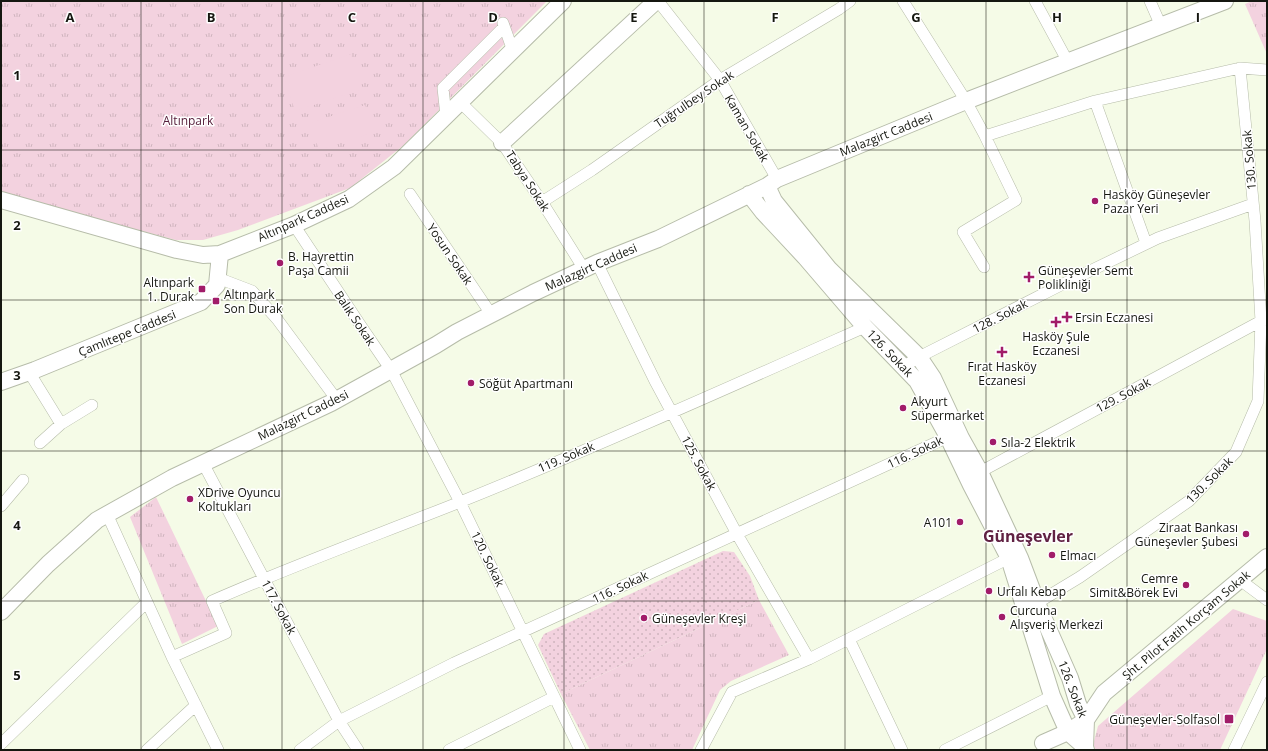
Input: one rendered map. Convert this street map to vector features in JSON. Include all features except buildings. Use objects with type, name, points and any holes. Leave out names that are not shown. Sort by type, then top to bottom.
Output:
[{"type":"street","name":"Altınpark Caddesi","points":[[1,200],[177,250],[203,255],[220,254],[294,225],[349,198],[394,167],[563,1]]},
{"type":"street","points":[[502,143],[657,1]]},
{"type":"street","name":"Kaman Sokak","points":[[657,1],[720,80],[772,182]]},
{"type":"street","name":"Tuğrulbey Sokak","points":[[542,202],[592,170],[720,80],[850,1]]},
{"type":"street","points":[[903,1],[966,101],[1016,200],[963,232],[984,267]]},
{"type":"street","points":[[1034,1],[1068,62]]},
{"type":"street","points":[[1150,1],[1161,26]]},
{"type":"street","name":"Malazgirt Caddesi","points":[[1,612],[48,564],[97,520],[107,514],[172,478],[337,400],[457,332],[533,293],[590,266],[658,239],[772,182],[966,101],[1225,1]]},
{"type":"street","points":[[446,116],[443,88],[504,25],[513,51]]},
{"type":"street","points":[[985,136],[1096,101],[1240,68],[1267,70]]},
{"type":"street","name":"130. Sokak","points":[[1037,603],[1080,577],[1189,501],[1236,452],[1258,401],[1264,320],[1240,68]]},
{"type":"street","points":[[1096,101],[1146,244]]},
{"type":"street","name":"Tabya Sokak","points":[[460,102],[502,143],[542,202],[590,266]]},
{"type":"street","name":"126. Sokak","points":[[772,182],[774,201],[829,269],[919,357],[933,378],[961,438],[980,472],[1020,558],[1037,603],[1070,678],[1078,704],[1086,720],[1085,748]]},
{"type":"street","name":"Yosun Sokak","points":[[410,194],[491,314]]},
{"type":"street","name":"126. Sokak","points":[[749,194],[763,212],[805,257],[865,327],[917,381],[948,437],[1009,558],[1052,696],[1068,732],[1085,748]]},
{"type":"street","name":"128. Sokak","points":[[903,367],[919,357],[1059,286],[1158,238],[1253,204]]},
{"type":"street","name":"Balık Sokak","points":[[294,225],[391,370]]},
{"type":"street","name":"Çamlıtepe Caddesi","points":[[1,382],[201,302],[217,285],[220,254]]},
{"type":"street","name":"125. Sokak","points":[[590,266],[673,413],[737,534],[809,658]]},
{"type":"street","points":[[218,278],[252,291],[276,319],[337,400]]},
{"type":"street","name":"129. Sokak","points":[[980,472],[1264,320]]},
{"type":"street","name":"119. Sokak","points":[[172,657],[226,633],[212,601],[264,578],[460,502],[673,413],[865,327]]},
{"type":"street","name":"120. Sokak","points":[[391,370],[460,502],[580,750]]},
{"type":"street","points":[[29,372],[61,424]]},
{"type":"street","points":[[40,443],[61,424],[92,405]]},
{"type":"street","name":"116. Sokak","points":[[300,750],[339,721],[454,663],[948,437]]},
{"type":"street","name":"117. Sokak","points":[[204,463],[339,721],[358,750]]},
{"type":"street","points":[[1,506],[23,480]]},
{"type":"street","points":[[107,514],[172,657],[218,750]]},
{"type":"street","name":"Şht. Pilot Fatih Korçam Sokak","points":[[1104,693],[1267,557]]},
{"type":"street","points":[[701,750],[732,692],[849,639],[1009,558]]},
{"type":"street","points":[[1240,580],[1267,600]]},
{"type":"street","points":[[1,744],[147,602]]},
{"type":"street","points":[[849,639],[902,750]]},
{"type":"street","points":[[1234,750],[1267,682]]},
{"type":"street","points":[[1039,746],[1060,712],[1104,693]]},
{"type":"street","points":[[1039,746],[1068,732],[1086,720],[1104,693]]},
{"type":"street","points":[[449,750],[554,696]]},
{"type":"street","points":[[945,750],[1052,696]]},
{"type":"street","points":[[147,750],[196,705]]},
{"type":"green space","name":"Altınpark","points":[[1,1],[547,1],[404,145],[350,188],[238,230],[203,240],[176,240],[1,194]]},
{"type":"green space","points":[[1252,1],[1267,1],[1267,54],[1245,4]]},
{"type":"green space","points":[[351,54],[363,89],[295,111],[284,77]]},
{"type":"green space","points":[[365,105],[374,132],[319,150],[310,123]]},
{"type":"green space","points":[[156,497],[218,626],[182,644],[130,517]]},
{"type":"green space","points":[[723,551],[734,552],[750,576],[759,600],[561,694],[538,645],[544,634]]},
{"type":"green space","points":[[759,600],[789,655],[731,681],[720,690],[692,750],[590,750],[561,694]]},
{"type":"green space","points":[[1233,609],[1267,621],[1267,649],[1220,750],[1096,750],[1093,745],[1098,726]]},
{"type":"place","name":"Hasköy Güneşevler Pazar Yeri","points":[[1095,201]]},
{"type":"place","name":"B. Hayrettin Paşa Camii","points":[[280,263]]},
{"type":"place","name":"Güneşevler Semt Polikliniği","points":[[1029,277]]},
{"type":"place","name":"Altınpark 1. Durak","points":[[202,289]]},
{"type":"place","name":"Altınpark Son Durak","points":[[216,301]]},
{"type":"place","name":"Ersin Eczanesi","points":[[1067,317]]},
{"type":"place","name":"Hasköy Şule Eczanesi","points":[[1056,322]]},
{"type":"place","name":"Fırat Hasköy Eczanesi","points":[[1002,352]]},
{"type":"place","name":"Söğüt Apartmanı","points":[[471,383]]},
{"type":"place","name":"Akyurt Süpermarket","points":[[903,408]]},
{"type":"place","name":"Sıla-2 Elektrik","points":[[993,442]]},
{"type":"place","name":"XDrive Oyuncu Koltukları","points":[[190,499]]},
{"type":"place","name":"A101","points":[[960,522]]},
{"type":"place","name":"Ziraat Bankası Güneşevler Şubesi","points":[[1246,534]]},
{"type":"place","name":"Elmacı","points":[[1052,555]]},
{"type":"place","name":"Cemre Simit&Börek Evi","points":[[1186,585]]},
{"type":"place","name":"Urfalı Kebap","points":[[989,591]]},
{"type":"place","name":"Curcuna Alışveriş Merkezi","points":[[1002,617]]},
{"type":"place","name":"Güneşevler Kreşi","points":[[644,618]]},
{"type":"place","name":"Güneşevler-Solfasol","points":[[1229,719]]},
{"type":"district","name":"Güneşevler","points":[[1028,536]]}]
